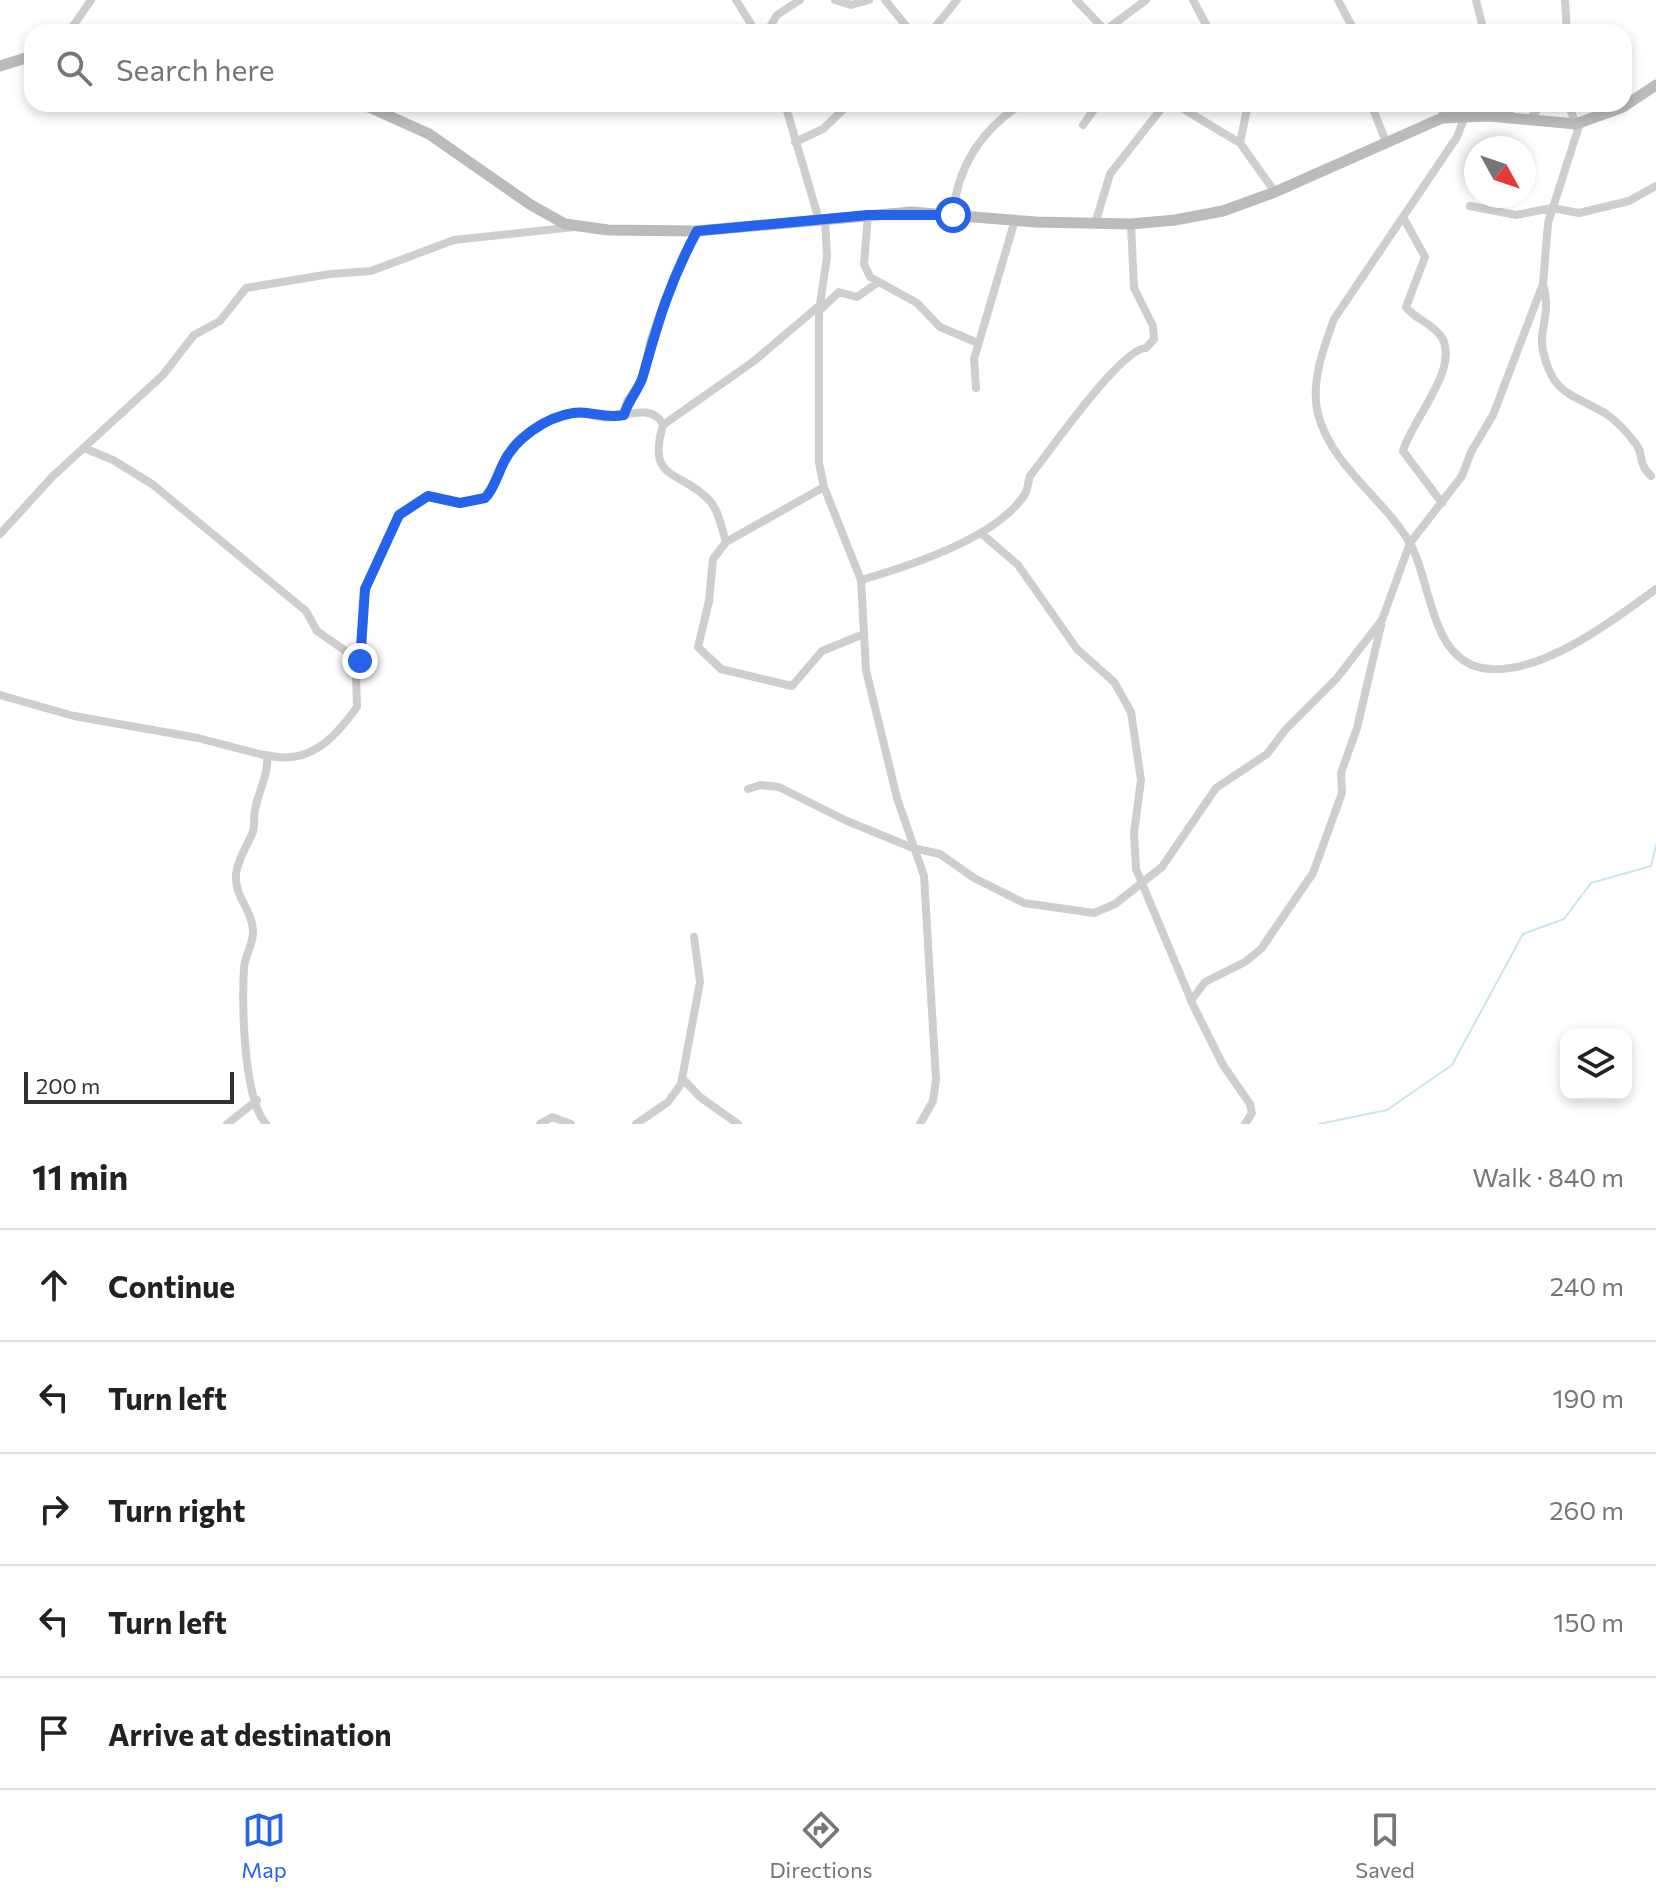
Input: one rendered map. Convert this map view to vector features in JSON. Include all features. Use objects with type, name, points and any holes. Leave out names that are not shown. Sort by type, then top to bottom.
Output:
[{"type":"street","points":[[74,24],[91,0]]},
{"type":"street","points":[[736,0],[751,24]]},
{"type":"street","points":[[772,24],[777,15],[800,0]]},
{"type":"street","points":[[835,0],[851,5],[869,0]]},
{"type":"street","points":[[885,0],[904,24]]},
{"type":"street","points":[[938,24],[957,0]]},
{"type":"street","points":[[1076,0],[1098,24]]},
{"type":"street","points":[[1114,24],[1146,0]]},
{"type":"street","points":[[1193,0],[1206,24]]},
{"type":"street","points":[[1338,0],[1351,24]]},
{"type":"street","points":[[1476,0],[1482,24]]},
{"type":"street","points":[[1565,0],[1566,24]]},
{"type":"street","points":[[0,66],[24,58]]},
{"type":"street","points":[[1632,101],[1656,85]]},
{"type":"street","points":[[380,112],[429,134],[531,205],[574,227]]},
{"type":"street","points":[[787,112],[822,219],[827,257],[819,308],[818,427],[824,487],[861,580],[866,670],[897,798],[924,876],[936,1060],[934,1095],[920,1124]]},
{"type":"street","points":[[795,142],[823,129],[841,112]]},
{"type":"street","points":[[953,215],[955,188],[965,163],[991,129],[1011,112]]},
{"type":"street","points":[[1083,125],[1092,112]]},
{"type":"street","points":[[1095,224],[1110,174],[1159,112]]},
{"type":"street","points":[[1190,112],[1240,143],[1275,192]]},
{"type":"street","points":[[1240,143],[1246,112]]},
{"type":"street","points":[[1374,112],[1386,142]]},
{"type":"street","points":[[1442,118],[1443,112]]},
{"type":"street","points":[[1510,112],[1512,118]]},
{"type":"street","points":[[1529,120],[1536,112]]},
{"type":"street","points":[[1572,112],[1578,123],[1547,231],[1543,284],[1548,309],[1543,350],[1558,385],[1571,398],[1611,418],[1638,446],[1641,466],[1651,476]]},
{"type":"street","points":[[0,534],[84,448],[163,375],[194,335],[220,321],[249,287],[371,271],[454,240],[574,227],[697,231],[868,215],[953,215],[1131,224],[1223,211],[1275,192],[1442,118],[1465,116],[1578,123],[1609,112]]},
{"type":"street","points":[[1465,116],[1460,132],[1404,219],[1334,319],[1323,348],[1317,411],[1336,452],[1410,543],[1428,585],[1440,632],[1457,652],[1485,668],[1525,663],[1559,652],[1589,637],[1656,589]]},
{"type":"street","points":[[1500,208],[1516,215],[1552,208],[1579,213],[1629,201],[1656,186]]},
{"type":"street","points":[[868,215],[864,264],[877,283],[917,303],[940,327],[978,343]]},
{"type":"street","points":[[1404,219],[1425,257],[1406,307],[1440,335],[1445,359],[1442,377],[1403,451],[1442,503]]},
{"type":"street","points":[[976,388],[974,363],[978,343],[1015,220]]},
{"type":"street","points":[[861,580],[936,555],[981,533],[1007,515],[1025,494],[1030,476],[1105,378],[1136,350],[1146,348],[1154,339],[1153,326],[1134,288],[1131,224]]},
{"type":"street","points":[[624,415],[627,401],[643,379],[650,342],[673,278],[697,231]]},
{"type":"street","points":[[726,542],[712,504],[663,467],[656,448],[663,425],[754,361],[839,292],[857,297],[877,283]]},
{"type":"street","points":[[1191,1001],[1205,982],[1245,962],[1261,949],[1313,873],[1342,793],[1341,773],[1357,728],[1382,620],[1410,543],[1462,476],[1471,452],[1488,427],[1543,284]]},
{"type":"street","points":[[0,695],[74,716],[294,758],[329,742],[357,707],[356,674],[360,661],[365,589],[405,509],[432,495],[460,503],[485,498],[509,453],[532,431],[572,413],[603,418],[651,414],[663,425]]},
{"type":"street","points":[[84,448],[152,484],[306,611],[317,631],[360,661]]},
{"type":"street","points":[[824,487],[726,542],[713,559],[709,601],[697,643],[721,669],[792,686],[822,651],[864,634]]},
{"type":"street","points":[[981,533],[1018,565],[1077,649],[1114,682],[1131,712],[1141,780],[1134,853],[1141,881],[1191,1001],[1223,1065],[1250,1104],[1252,1113],[1245,1124]]},
{"type":"street","points":[[748,789],[761,785],[779,787],[847,821],[913,848],[940,854],[974,878],[1029,905],[1062,906],[1094,913],[1115,904],[1165,863],[1183,831],[1216,788],[1267,754],[1286,729],[1337,678],[1382,620]]},
{"type":"street","points":[[266,755],[253,832],[240,857],[236,877],[241,902],[252,919],[253,934],[244,969],[242,1033],[250,1083],[266,1124]]},
{"type":"street","points":[[636,1124],[668,1102],[682,1078],[700,982],[694,937]]},
{"type":"street","points":[[682,1078],[700,1097],[738,1124]]},
{"type":"street","points":[[227,1124],[257,1100]]},
{"type":"street","points":[[540,1124],[552,1117],[571,1124]]},
{"type":"waterway","points":[[1319,1124],[1387,1110],[1452,1065],[1523,934],[1564,919],[1591,883],[1651,866],[1656,845]]},
{"type":"route","points":[[360,661],[365,589],[399,515],[415,501],[432,495],[460,503],[485,498],[492,491],[503,463],[517,443],[549,422],[572,413],[603,418],[624,415],[627,401],[643,379],[650,342],[677,268],[697,231],[911,212],[953,215]]}]
